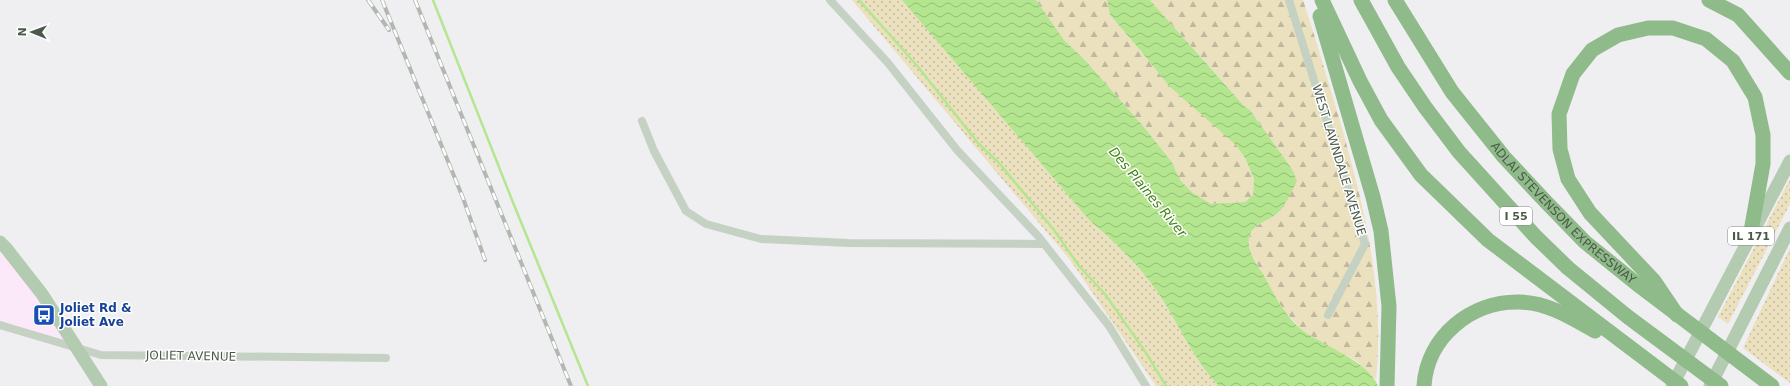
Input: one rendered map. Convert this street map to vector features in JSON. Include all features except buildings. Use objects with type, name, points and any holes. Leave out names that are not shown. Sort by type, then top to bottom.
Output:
[{"type":"highway","points":[[1316,0],[1382,231],[1389,306],[1387,386]]},
{"type":"highway","points":[[1322,0],[1357,75],[1381,120],[1421,175],[1488,240],[1681,386]]},
{"type":"highway","name":"I 55","points":[[1361,0],[1398,67],[1425,107],[1459,152],[1536,237],[1568,268],[1628,317],[1721,386]]},
{"type":"highway","name":"ADLAI STEVENSON EXPRESSWAY","points":[[1395,0],[1452,92],[1504,157],[1585,242],[1677,315],[1772,386]]},
{"type":"highway","points":[[1709,0],[1738,15],[1790,73]]},
{"type":"highway","points":[[1677,315],[1654,281],[1590,213],[1568,178],[1560,149],[1559,114],[1573,74],[1592,50],[1618,35],[1648,28],[1674,28],[1706,39],[1733,60],[1755,97],[1763,135],[1763,164],[1750,237]]},
{"type":"highway","points":[[1424,386],[1425,374],[1433,351],[1445,334],[1462,318],[1480,309],[1498,304],[1520,302],[1549,308],[1564,313],[1634,351]]},
{"type":"main road","name":"IL 171","points":[[1672,386],[1790,161]]},
{"type":"main road","name":"IL 171","points":[[1710,386],[1790,228]]},
{"type":"main road","points":[[0,242],[42,294],[101,386]]},
{"type":"street","points":[[830,0],[888,63],[958,150],[1044,244],[1109,326],[1146,386]]},
{"type":"street","name":"WEST LAWNDALE AVENUE","points":[[1289,0],[1365,244],[1328,315]]},
{"type":"street","points":[[642,122],[654,151],[686,211],[706,224],[761,239],[849,243],[1044,244]]},
{"type":"street","name":"JOLIET AVENUE","points":[[0,325],[101,355],[386,358]]},
{"type":"shaded area","points":[[0,240],[83,353],[0,330]]},
{"type":"green space","points":[[852,0],[903,0],[1090,221],[1136,264],[1159,294],[1201,364],[1219,386],[1156,386],[1070,260]]},
{"type":"green space","points":[[1036,0],[1107,0],[1110,15],[1169,86],[1236,144],[1245,158],[1254,179],[1253,195],[1245,202],[1211,204],[1193,193],[1181,181],[1171,161],[1144,127],[1084,59],[1064,40]]},
{"type":"green space","points":[[1150,0],[1303,0],[1342,128],[1358,190],[1371,252],[1378,315],[1376,379],[1355,360],[1322,343],[1300,328],[1283,309],[1249,250],[1249,237],[1255,227],[1279,213],[1292,169],[1250,110],[1244,106]]},
{"type":"green space","points":[[1790,179],[1790,204],[1728,324],[1718,317]]},
{"type":"green space","points":[[1790,248],[1790,383],[1743,348]]},
{"type":"water","name":"Des Plaines River","points":[[902,0],[1036,0],[1064,40],[1084,59],[1144,127],[1171,161],[1181,181],[1193,193],[1211,204],[1245,202],[1253,195],[1254,179],[1245,158],[1236,145],[1169,86],[1110,15],[1107,0],[1150,0],[1244,106],[1250,110],[1292,169],[1297,181],[1283,207],[1274,216],[1257,226],[1249,238],[1249,248],[1253,257],[1275,296],[1289,317],[1301,329],[1355,361],[1373,377],[1378,386],[1219,386],[1201,364],[1159,294],[1136,264],[1090,221]]},
{"type":"waterway","points":[[433,0],[512,200],[588,386]]},
{"type":"waterway","points":[[859,0],[919,68],[978,143],[1000,164],[1054,230],[1079,266],[1105,294],[1146,353],[1166,386]]},
{"type":"railway","points":[[368,0],[389,30]]},
{"type":"railway","points":[[382,0],[463,198],[485,260]]},
{"type":"railway","points":[[415,0],[571,386]]},
{"type":"place","name":"Joliet Rd & Joliet Ave","points":[[44,315]]}]
